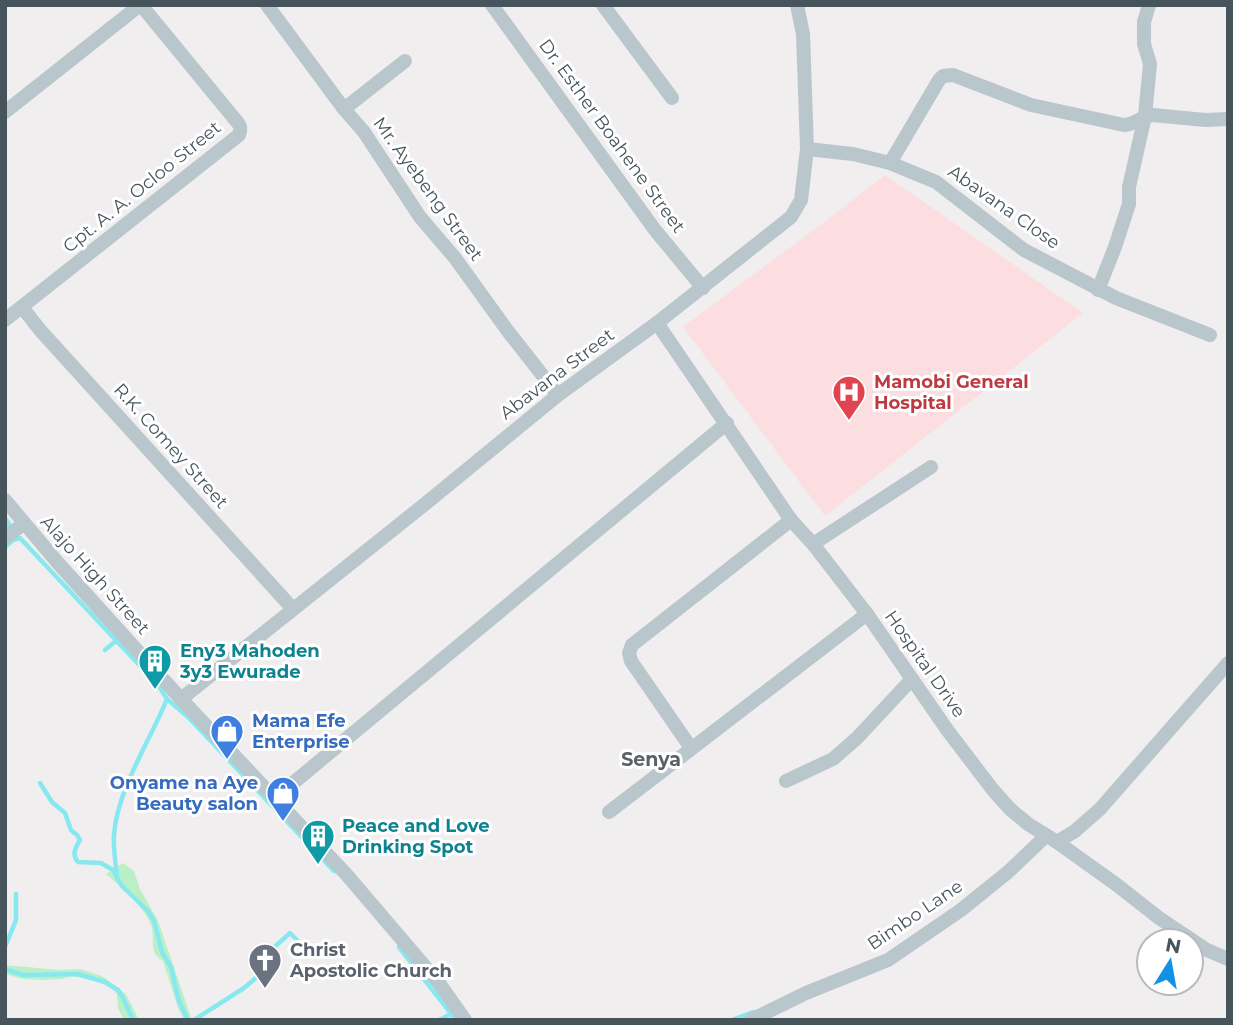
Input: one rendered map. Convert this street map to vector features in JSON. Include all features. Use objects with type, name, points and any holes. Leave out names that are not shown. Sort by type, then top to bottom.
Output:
[{"type":"street","points":[[5,112],[141,5]]},
{"type":"street","name":"Cpt. A. A. Ocloo Street","points":[[5,320],[239,135],[241,127],[238,122],[141,5]]},
{"type":"street","name":"Mr. Ayebeng Street","points":[[267,5],[364,132],[421,216],[558,395]]},
{"type":"street","name":"Dr. Esther Boahene Street","points":[[492,5],[655,230],[702,288]]},
{"type":"street","points":[[603,5],[672,98]]},
{"type":"street","name":"Abavana Street","points":[[181,699],[558,395],[657,323],[791,216],[801,200],[807,149],[803,34],[797,5]]},
{"type":"street","points":[[1098,290],[1129,204],[1129,187],[1145,116],[1150,64],[1145,51],[1144,22],[1149,5]]},
{"type":"street","points":[[344,109],[405,61]]},
{"type":"street","points":[[890,163],[943,76],[953,75],[1031,105],[1124,125],[1153,115],[1205,120],[1228,118]]},
{"type":"street","name":"Abavana Close","points":[[807,149],[853,154],[890,163],[936,182],[1024,250],[1098,290],[1210,335]]},
{"type":"street","name":"R.K. Comey Street","points":[[22,307],[293,609]]},
{"type":"street","name":"Hospital Drive","points":[[657,323],[791,520],[867,614],[948,731],[1010,809],[1168,924],[1207,950],[1228,959]]},
{"type":"street","points":[[275,798],[727,423]]},
{"type":"street","points":[[813,544],[931,467]]},
{"type":"street","name":"Alajo High Street","points":[[5,500],[23,524],[181,699],[382,914],[439,983],[465,1020]]},
{"type":"street","points":[[691,748],[631,661],[629,653],[632,645],[791,520]]},
{"type":"street","points":[[5,538],[23,524]]},
{"type":"street","points":[[609,812],[867,614]]},
{"type":"street","name":"Bimbo Lane","points":[[751,1020],[806,993],[888,960],[961,910],[1051,839],[1075,831],[1100,809],[1228,663]]},
{"type":"street","points":[[786,781],[833,759],[857,738],[912,680]]},
{"type":"shaded area","name":"Mamobi General Hospital","points":[[885,175],[1083,313],[825,516],[683,327]]},
{"type":"green space","points":[[123,863],[134,871],[140,889],[158,921],[192,1020],[184,1020],[178,1008],[163,961],[153,948],[152,928],[147,916],[106,874]]},
{"type":"green space","points":[[5,965],[80,969],[102,976],[126,994],[139,1020],[124,1020],[118,1008],[117,994],[99,982],[72,976],[61,979],[23,979],[5,974]]},
{"type":"waterway","points":[[5,518],[9,527]]},
{"type":"waterway","points":[[5,547],[20,538],[158,685],[167,699],[135,766],[116,818],[114,851],[117,878]]},
{"type":"waterway","points":[[105,650],[117,640]]},
{"type":"waterway","points":[[167,699],[188,717],[334,871]]},
{"type":"waterway","points":[[40,783],[52,802],[65,813],[71,830],[80,840],[75,853],[78,862],[101,863],[113,870],[122,886],[148,911],[154,921],[162,952],[171,967],[179,1001],[188,1020]]},
{"type":"waterway","points":[[5,947],[16,920],[16,894]]},
{"type":"waterway","points":[[194,1020],[258,976],[255,966],[290,933],[297,940]]},
{"type":"waterway","points":[[399,947],[456,1020]]},
{"type":"waterway","points":[[5,969],[23,975],[78,974],[105,982],[118,990],[133,1020]]},
{"type":"waterway","points":[[732,1020],[753,1012]]},
{"type":"waterway","points":[[439,1020],[451,1014]]},
{"type":"place","name":"Mamobi General Hospital","points":[[849,422]]},
{"type":"place","name":"Eny3 Mahoden 3y3 Ewurade","points":[[155,691]]},
{"type":"place","name":"Mama Efe Enterprise","points":[[227,761]]},
{"type":"place","name":"Onyame na Aye Beauty salon","points":[[283,823]]},
{"type":"place","name":"Peace and Love Drinking Spot","points":[[318,866]]},
{"type":"place","name":"Christ Apostolic Church","points":[[265,990]]},
{"type":"district","name":"Senya","points":[[651,759]]}]
